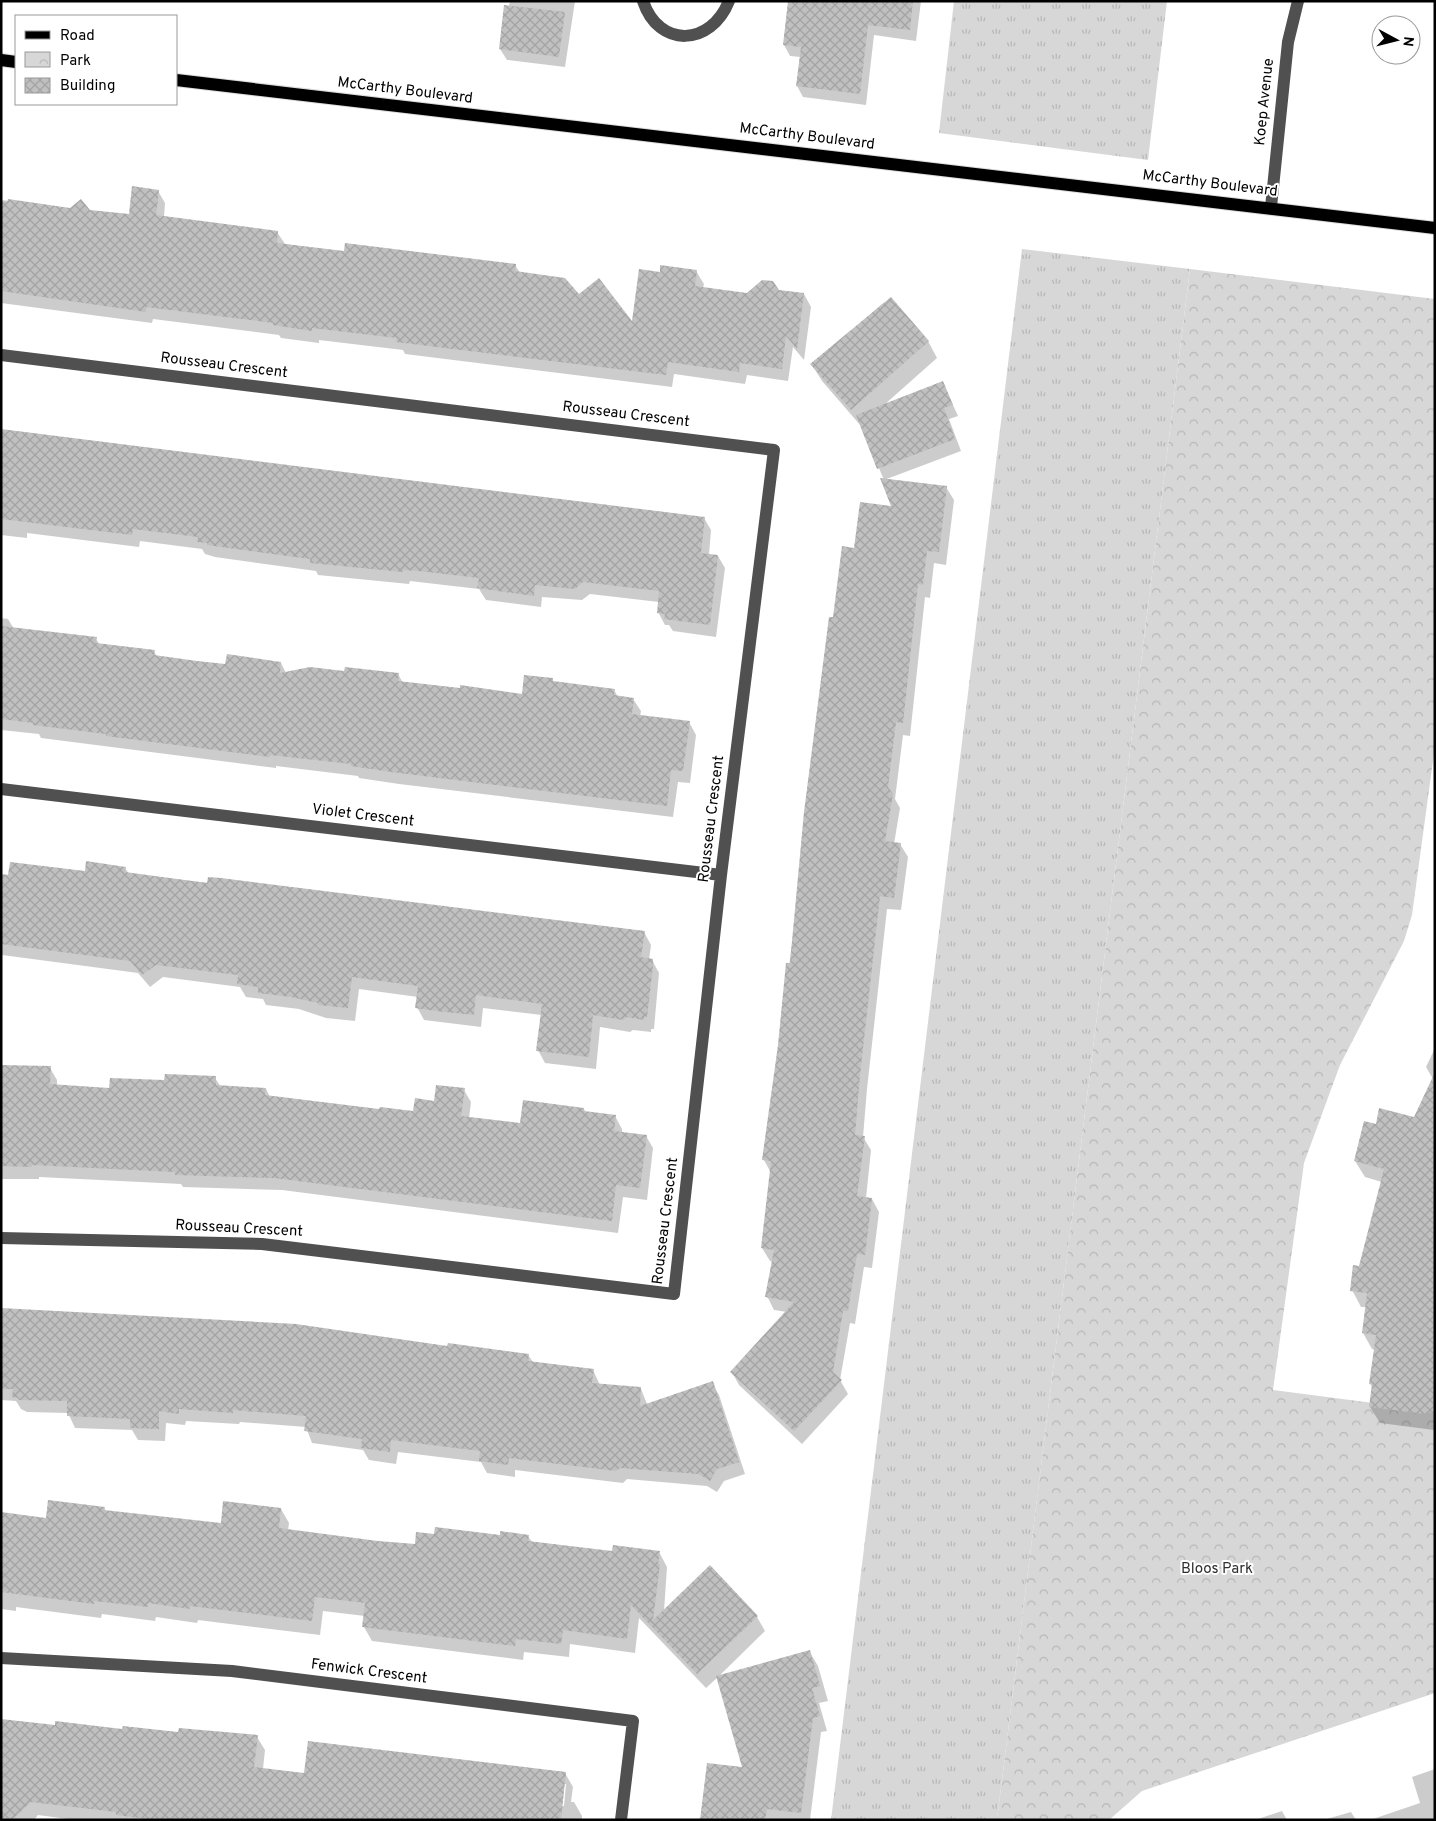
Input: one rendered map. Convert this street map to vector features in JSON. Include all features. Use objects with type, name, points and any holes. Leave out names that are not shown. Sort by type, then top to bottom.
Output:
[{"type":"main road","points":[[1,60],[15,62]]},
{"type":"main road","name":"McCarthy Boulevard","points":[[178,80],[1435,228]]},
{"type":"street","points":[[643,1],[647,13],[656,25],[670,33],[684,36],[699,34],[713,27],[723,15],[728,1]]},
{"type":"street","name":"Koep Avenue","points":[[1271,208],[1288,42],[1298,1]]},
{"type":"street","name":"Rousseau Crescent","points":[[1,355],[774,450],[721,875],[674,1294],[262,1244],[1,1238]]},
{"type":"street","name":"Violet Crescent","points":[[1,789],[721,875]]},
{"type":"street","name":"Fenwick Crescent","points":[[1,1658],[232,1671],[633,1721],[621,1820]]},
{"type":"green space","points":[[954,1],[1167,1],[1148,160],[939,133]]},
{"type":"green space","points":[[1022,249],[1190,269],[997,1820],[831,1820]]},
{"type":"green space","name":"Bloos Park","points":[[1190,269],[1435,299],[1435,746],[1412,915],[1404,941],[1340,1065],[1304,1163],[1273,1390],[1435,1411],[1435,1693],[1142,1791],[1109,1820],[997,1820]]},
{"type":"building","points":[[788,1],[913,1],[910,30],[868,25],[860,94],[796,86],[801,47],[783,45]]},
{"type":"building","points":[[504,5],[565,12],[559,57],[499,49]]},
{"type":"building","points":[[132,186],[159,190],[156,215],[278,231],[277,243],[344,251],[345,243],[516,264],[515,271],[565,278],[579,294],[599,278],[632,321],[639,269],[660,272],[660,265],[697,270],[695,286],[747,293],[762,280],[773,281],[779,290],[804,293],[797,349],[786,336],[782,369],[740,363],[739,372],[668,362],[666,375],[396,342],[397,338],[312,328],[312,331],[273,325],[273,323],[146,307],[146,312],[1,291],[1,201],[7,202],[8,199],[70,208],[81,199],[90,210],[129,214]]},
{"type":"building","points":[[891,297],[929,341],[851,410],[810,364]]},
{"type":"building","points":[[943,381],[953,405],[944,408],[955,439],[877,469],[856,415]]},
{"type":"building","points":[[1,429],[705,517],[701,553],[718,555],[710,625],[664,619],[665,614],[657,613],[659,591],[583,582],[575,589],[535,585],[534,596],[477,588],[479,578],[419,571],[403,570],[403,572],[310,563],[310,559],[207,545],[207,543],[197,542],[198,537],[133,529],[132,535],[1,519]]},
{"type":"building","points":[[880,478],[947,486],[939,552],[927,551],[923,585],[918,584],[903,723],[896,722],[888,787],[893,794],[885,841],[901,843],[894,898],[880,896],[855,1135],[865,1136],[857,1196],[872,1198],[865,1255],[857,1254],[848,1311],[843,1311],[833,1372],[842,1380],[794,1431],[730,1372],[794,1302],[765,1297],[774,1250],[761,1248],[771,1161],[762,1160],[778,1045],[786,963],[790,963],[804,812],[829,617],[833,617],[842,546],[854,548],[860,502],[891,506]]},
{"type":"building","points":[[1,626],[97,637],[96,643],[155,650],[154,655],[197,661],[225,664],[227,654],[281,662],[280,673],[310,667],[344,671],[345,667],[399,673],[398,681],[460,688],[460,685],[522,694],[524,675],[553,678],[553,681],[615,689],[614,695],[634,698],[632,714],[690,721],[683,771],[671,770],[667,806],[391,772],[351,766],[351,764],[270,755],[270,757],[106,736],[106,734],[1,719]]},
{"type":"building","points":[[86,861],[126,867],[125,872],[207,883],[208,877],[221,878],[645,931],[641,957],[653,959],[647,1017],[645,1016],[644,1020],[626,1017],[623,1020],[593,1015],[589,1057],[536,1051],[542,1004],[476,995],[474,1015],[436,1011],[415,1008],[418,986],[352,977],[348,1008],[318,1005],[318,1003],[291,997],[258,993],[258,987],[237,984],[238,975],[156,965],[142,975],[130,961],[1,944],[1,874],[8,875],[10,862],[85,871]]},
{"type":"building","points":[[1,1065],[51,1066],[50,1084],[109,1088],[110,1078],[164,1080],[165,1074],[216,1076],[216,1085],[266,1088],[265,1095],[379,1109],[380,1107],[413,1111],[415,1098],[434,1101],[436,1085],[465,1088],[461,1116],[520,1123],[523,1100],[584,1108],[584,1111],[616,1115],[614,1131],[647,1135],[640,1188],[616,1185],[612,1221],[274,1178],[175,1175],[175,1172],[32,1165],[32,1167],[1,1166]]},
{"type":"building","points":[[1435,1072],[1435,1396],[1433,1413],[1426,1412],[1425,1414],[1369,1407],[1372,1384],[1369,1384],[1376,1335],[1362,1333],[1367,1293],[1350,1291],[1353,1265],[1359,1266],[1384,1169],[1354,1161],[1364,1121],[1376,1124],[1379,1108],[1414,1117]]},
{"type":"building","points":[[1,1308],[296,1324],[447,1346],[448,1343],[529,1354],[528,1361],[594,1369],[592,1383],[641,1387],[640,1406],[713,1381],[739,1462],[717,1469],[710,1481],[699,1474],[620,1468],[616,1471],[509,1458],[508,1465],[479,1461],[480,1451],[391,1440],[390,1452],[361,1448],[362,1439],[304,1431],[306,1416],[233,1410],[233,1413],[179,1409],[179,1414],[159,1411],[159,1429],[130,1428],[130,1419],[67,1416],[67,1401],[19,1400],[12,1397],[13,1389],[1,1389]]},
{"type":"building","points":[[48,1500],[105,1507],[104,1510],[221,1523],[223,1501],[281,1508],[279,1528],[378,1541],[415,1544],[416,1532],[434,1534],[435,1527],[500,1535],[500,1531],[529,1535],[528,1541],[612,1551],[613,1545],[660,1551],[653,1620],[710,1565],[758,1616],[697,1674],[631,1605],[627,1639],[563,1630],[561,1644],[516,1639],[515,1646],[362,1627],[365,1603],[315,1597],[312,1621],[190,1606],[190,1609],[148,1603],[148,1607],[94,1601],[94,1604],[1,1592],[1,1512],[46,1518]]},
{"type":"building","points":[[810,1650],[820,1686],[812,1688],[820,1716],[813,1718],[801,1813],[767,1809],[765,1820],[700,1820],[707,1763],[742,1767],[716,1676]]},
{"type":"building","points":[[1,1719],[55,1725],[55,1721],[122,1729],[123,1726],[178,1732],[179,1728],[258,1735],[254,1767],[304,1773],[308,1741],[566,1772],[561,1820],[156,1820],[116,1815],[116,1812],[31,1802],[12,1820],[1,1820]]}]
